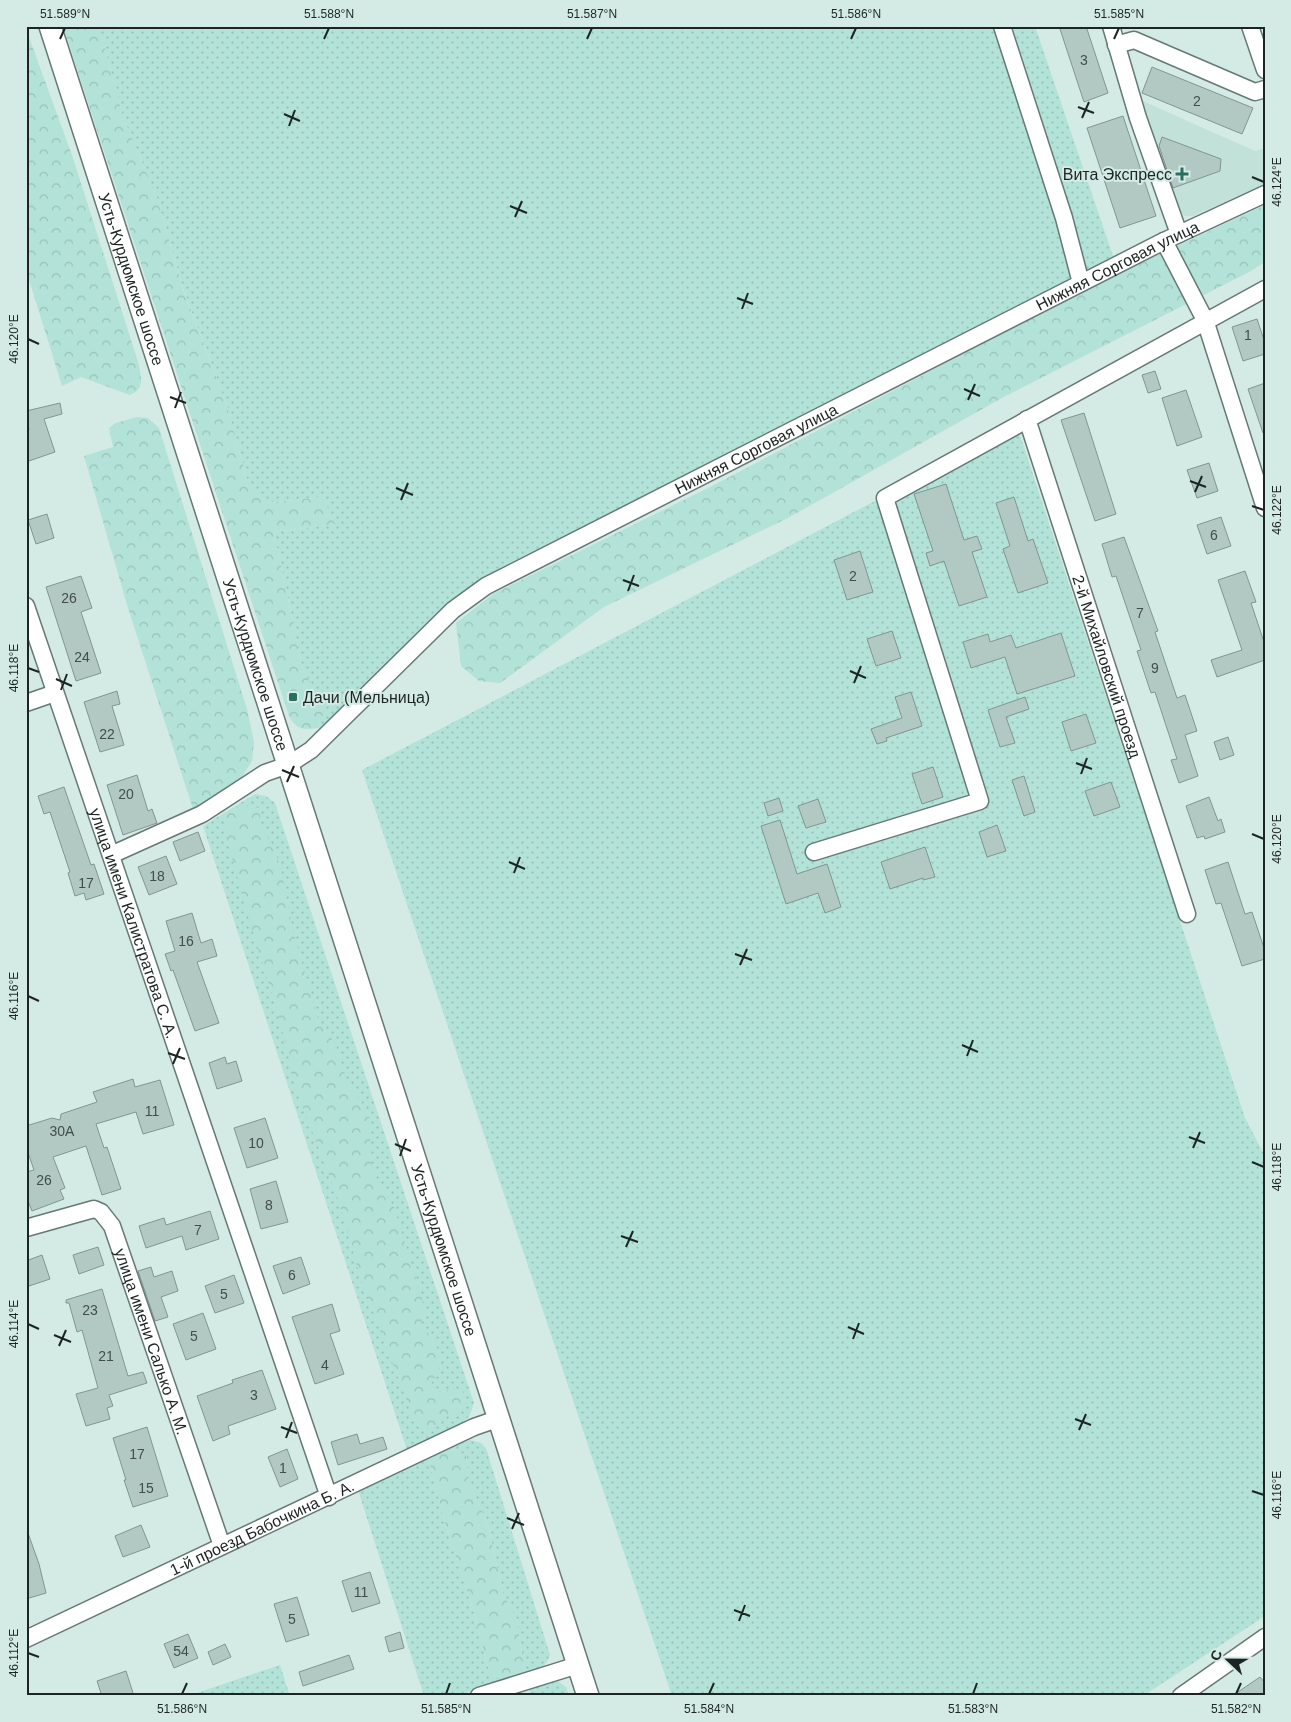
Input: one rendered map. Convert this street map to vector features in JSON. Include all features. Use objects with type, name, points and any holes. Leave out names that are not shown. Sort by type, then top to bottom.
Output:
[{"type":"main road","name":"Усть-Курдюмское шоссе","points":[[50,26],[588,1696]]},
{"type":"street","points":[[1002,26],[1064,218],[1081,283]]},
{"type":"street","points":[[1110,26],[1172,238],[1205,320],[1265,508]]},
{"type":"street","points":[[1250,26],[1265,70]]},
{"type":"street","points":[[1116,45],[1134,40],[1255,92],[1265,89]]},
{"type":"street","name":"Нижняя Сорговая улица","points":[[111,856],[202,814],[266,773],[288,765],[311,750],[453,610],[486,586],[1081,283],[1265,194]]},
{"type":"street","points":[[814,852],[980,801],[885,498],[1205,320],[1265,289]]},
{"type":"street","name":"2-й Михайловский проезд","points":[[1027,419],[1187,914]]},
{"type":"street","name":"улица имени Калистратова С. А.","points":[[26,606],[329,1497]]},
{"type":"street","points":[[26,703],[55,694]]},
{"type":"street","name":"улица имени Салько А. М.","points":[[26,1228],[94,1209],[101,1212],[112,1226],[222,1546]]},
{"type":"street","name":"1-й проезд Бабочкина Б. А.","points":[[26,1639],[474,1427],[500,1418]]},
{"type":"street","points":[[1181,1696],[1265,1637]]},
{"type":"street","points":[[489,1694],[578,1665]]},
{"type":"shaded area","points":[[1138,99],[1255,151],[1265,148],[1265,184],[1193,216],[1185,216],[1178,212]]},
{"type":"green space","points":[[63,26],[99,26],[123,117],[157,198],[184,292],[227,406],[247,479],[267,503],[323,497],[335,524],[274,532],[302,666],[324,712],[318,728],[300,728],[289,716]]},
{"type":"green space","points":[[99,26],[1035,26],[1113,256],[485,579],[447,603],[324,725],[318,728],[323,712],[302,666],[274,532],[334,524],[323,497],[266,503],[247,479],[227,406],[184,291],[157,198],[123,117]]},
{"type":"green space","points":[[26,29],[73,158],[139,365],[141,383],[138,389],[130,395],[81,377],[62,386],[26,270]]},
{"type":"green space","points":[[1265,205],[1265,262],[1251,271],[1002,398],[788,518],[604,607],[500,683],[479,681],[461,666],[456,623],[493,594],[714,485],[1100,282]]},
{"type":"green space","points":[[137,417],[148,418],[159,428],[247,709],[254,742],[252,761],[236,786],[194,812],[128,608],[84,456],[113,447],[109,428],[116,423]]},
{"type":"green space","points":[[1016,423],[1245,1118],[1265,1156],[1265,1616],[1143,1696],[672,1696],[362,770],[873,502]]},
{"type":"green space","points":[[255,794],[266,796],[275,803],[474,1403],[469,1417],[459,1425],[407,1450],[203,826]]},
{"type":"green space","points":[[245,805],[259,808],[261,824],[276,853],[282,873],[293,931],[318,1018],[336,1045],[346,1078],[369,1114],[371,1163],[378,1181],[394,1207],[419,1289],[425,1310],[420,1326],[435,1339],[438,1352],[440,1370],[431,1384],[435,1391],[460,1390],[465,1394],[464,1405],[459,1411],[447,1416],[425,1431],[416,1425],[362,1283],[338,1199],[297,1092],[278,1013],[248,916],[227,839],[224,820],[231,809]]},
{"type":"green space","points":[[470,1440],[481,1443],[486,1448],[550,1655],[543,1666],[525,1674],[517,1621],[503,1593],[488,1525],[469,1481],[466,1455],[449,1448]]},
{"type":"green space","points":[[449,1448],[466,1455],[469,1481],[488,1525],[503,1593],[517,1621],[525,1674],[500,1680],[489,1671],[473,1609],[447,1530],[429,1461],[436,1454]]},
{"type":"green space","points":[[436,1454],[429,1461],[447,1530],[473,1609],[489,1671],[500,1680],[458,1696],[424,1696],[358,1490]]},
{"type":"green space","points":[[280,1665],[290,1696],[188,1696]]},
{"type":"green space","points":[[555,1679],[566,1687],[569,1696],[532,1696],[526,1684]]},
{"type":"building","points":[[1059,26],[1086,26],[1108,93],[1084,102]]},
{"type":"building","points":[[1152,67],[1253,108],[1242,134],[1142,93]]},
{"type":"building","points":[[1123,116],[1156,216],[1120,228],[1087,128]]},
{"type":"building","points":[[1162,137],[1221,159],[1220,171],[1173,188],[1159,146]]},
{"type":"building","points":[[1257,319],[1265,343],[1265,354],[1243,361],[1232,327]]},
{"type":"building","points":[[1155,371],[1161,389],[1148,393],[1142,375]]},
{"type":"building","points":[[1265,383],[1265,433],[1263,433],[1248,389]]},
{"type":"building","points":[[1186,390],[1202,437],[1177,446],[1162,398]]},
{"type":"building","points":[[60,403],[62,414],[44,419],[55,452],[26,462],[26,431],[29,430],[26,411]]},
{"type":"building","points":[[1084,413],[1116,514],[1095,521],[1061,420]]},
{"type":"building","points":[[1209,463],[1218,491],[1197,498],[1187,470]]},
{"type":"building","points":[[946,484],[964,540],[977,536],[982,549],[972,552],[987,597],[959,606],[944,561],[930,566],[926,553],[933,551],[914,494]]},
{"type":"building","points":[[1014,497],[1028,541],[1033,539],[1048,583],[1018,593],[1003,549],[1010,546],[996,503]]},
{"type":"building","points":[[47,514],[54,538],[36,544],[28,520]]},
{"type":"building","points":[[1221,517],[1231,546],[1207,554],[1197,525]]},
{"type":"building","points":[[1124,537],[1158,631],[1155,632],[1177,698],[1185,695],[1197,731],[1185,735],[1198,776],[1179,783],[1171,760],[1177,759],[1155,692],[1151,693],[1137,651],[1141,650],[1116,576],[1112,577],[1102,544]]},
{"type":"building","points":[[860,551],[873,592],[847,600],[834,560]]},
{"type":"building","points":[[1245,571],[1256,602],[1251,603],[1265,645],[1265,660],[1217,677],[1211,660],[1242,650],[1218,580]]},
{"type":"building","points":[[81,576],[92,608],[81,612],[101,673],[76,681],[46,587]]},
{"type":"building","points":[[892,631],[901,658],[876,666],[867,639]]},
{"type":"building","points":[[1061,633],[1075,676],[1017,694],[1005,657],[971,668],[963,642],[988,634],[990,642],[1011,635],[1016,648]]},
{"type":"building","points":[[117,691],[120,704],[112,706],[124,745],[100,752],[84,702]]},
{"type":"building","points":[[911,692],[922,726],[886,738],[887,741],[877,744],[871,729],[902,718],[895,697]]},
{"type":"building","points":[[1025,697],[1029,709],[1006,717],[1015,743],[1000,747],[988,710]]},
{"type":"building","points":[[1086,714],[1096,743],[1071,751],[1062,722]]},
{"type":"building","points":[[1228,737],[1234,755],[1220,760],[1214,742]]},
{"type":"building","points":[[933,767],[943,797],[922,804],[912,774]]},
{"type":"building","points":[[137,775],[148,811],[152,809],[157,823],[123,835],[107,785]]},
{"type":"building","points":[[1024,776],[1035,812],[1024,816],[1012,780]]},
{"type":"building","points":[[1111,782],[1120,807],[1094,816],[1085,791]]},
{"type":"building","points":[[64,787],[91,865],[94,864],[104,894],[86,900],[84,893],[75,896],[68,873],[70,872],[50,812],[44,814],[38,796]]},
{"type":"building","points":[[1209,797],[1218,821],[1221,819],[1225,832],[1205,839],[1204,836],[1197,838],[1186,806]]},
{"type":"building","points":[[779,798],[783,811],[768,816],[764,803]]},
{"type":"building","points":[[818,799],[826,822],[806,828],[798,806]]},
{"type":"building","points":[[780,820],[797,874],[827,864],[841,907],[825,913],[818,893],[786,904],[761,826]]},
{"type":"building","points":[[997,825],[1006,851],[987,857],[979,832]]},
{"type":"building","points":[[198,832],[205,851],[180,861],[173,842]]},
{"type":"building","points":[[925,847],[935,877],[923,880],[923,878],[890,889],[881,862]]},
{"type":"building","points":[[166,856],[177,884],[149,895],[138,867]]},
{"type":"building","points":[[1228,862],[1245,914],[1252,912],[1265,951],[1265,959],[1242,966],[1221,903],[1216,904],[1205,870]]},
{"type":"building","points":[[192,913],[201,943],[212,939],[217,956],[197,962],[219,1023],[195,1031],[173,970],[171,971],[165,954],[175,951],[166,921]]},
{"type":"building","points":[[225,1057],[227,1064],[236,1061],[242,1081],[217,1089],[209,1063]]},
{"type":"building","points":[[133,1079],[135,1087],[160,1080],[174,1125],[143,1134],[136,1112],[96,1124],[104,1148],[107,1147],[121,1189],[102,1195],[86,1146],[53,1157],[65,1188],[60,1190],[64,1199],[32,1211],[26,1196],[26,1172],[34,1170],[26,1147],[26,1126],[52,1118],[60,1120],[61,1114],[97,1102],[93,1092]]},
{"type":"building","points":[[265,1118],[278,1158],[247,1168],[234,1128]]},
{"type":"building","points":[[276,1181],[288,1222],[261,1229],[250,1189]]},
{"type":"building","points":[[210,1211],[219,1239],[186,1250],[182,1236],[146,1248],[139,1226],[164,1218],[166,1225]]},
{"type":"building","points":[[98,1247],[104,1265],[79,1274],[73,1255]]},
{"type":"building","points":[[42,1255],[50,1279],[26,1287],[26,1261]]},
{"type":"building","points":[[301,1257],[310,1284],[283,1294],[273,1266]]},
{"type":"building","points":[[151,1267],[154,1277],[172,1271],[178,1291],[161,1297],[168,1317],[155,1321],[138,1271]]},
{"type":"building","points":[[234,1275],[244,1303],[215,1313],[205,1286]]},
{"type":"building","points":[[102,1289],[128,1376],[143,1372],[147,1383],[109,1395],[113,1406],[107,1408],[110,1419],[86,1426],[76,1394],[98,1388],[82,1330],[77,1332],[69,1303],[66,1303],[66,1300]]},
{"type":"building","points":[[332,1304],[340,1331],[330,1334],[344,1374],[315,1384],[292,1317]]},
{"type":"building","points":[[203,1313],[216,1349],[186,1360],[173,1324]]},
{"type":"building","points":[[262,1370],[276,1409],[228,1426],[230,1434],[213,1441],[197,1396],[233,1383],[232,1380]]},
{"type":"building","points":[[147,1427],[168,1496],[133,1507],[113,1438]]},
{"type":"building","points":[[357,1434],[360,1444],[383,1437],[387,1449],[338,1465],[331,1442]]},
{"type":"building","points":[[287,1449],[298,1479],[280,1487],[268,1457]]},
{"type":"building","points":[[141,1525],[150,1547],[123,1557],[115,1536]]},
{"type":"building","points":[[26,1533],[28,1533],[39,1564],[46,1593],[26,1599]]},
{"type":"building","points":[[370,1572],[380,1603],[352,1612],[342,1581]]},
{"type":"building","points":[[297,1597],[309,1635],[286,1642],[274,1604]]},
{"type":"building","points":[[400,1632],[404,1648],[389,1652],[385,1637]]},
{"type":"building","points":[[188,1634],[198,1658],[174,1668],[164,1644]]},
{"type":"building","points":[[225,1644],[231,1657],[213,1665],[208,1652]]},
{"type":"building","points":[[349,1655],[354,1669],[303,1686],[299,1672]]},
{"type":"building","points":[[126,1671],[134,1696],[102,1696],[97,1681]]},
{"type":"building","points":[[1260,1677],[1265,1683],[1265,1696],[1232,1696]]},
{"type":"place","name":"Вита Экспресс","points":[[1182,174]]},
{"type":"place","name":"Дачи (Мельница)","points":[[293,697]]}]
